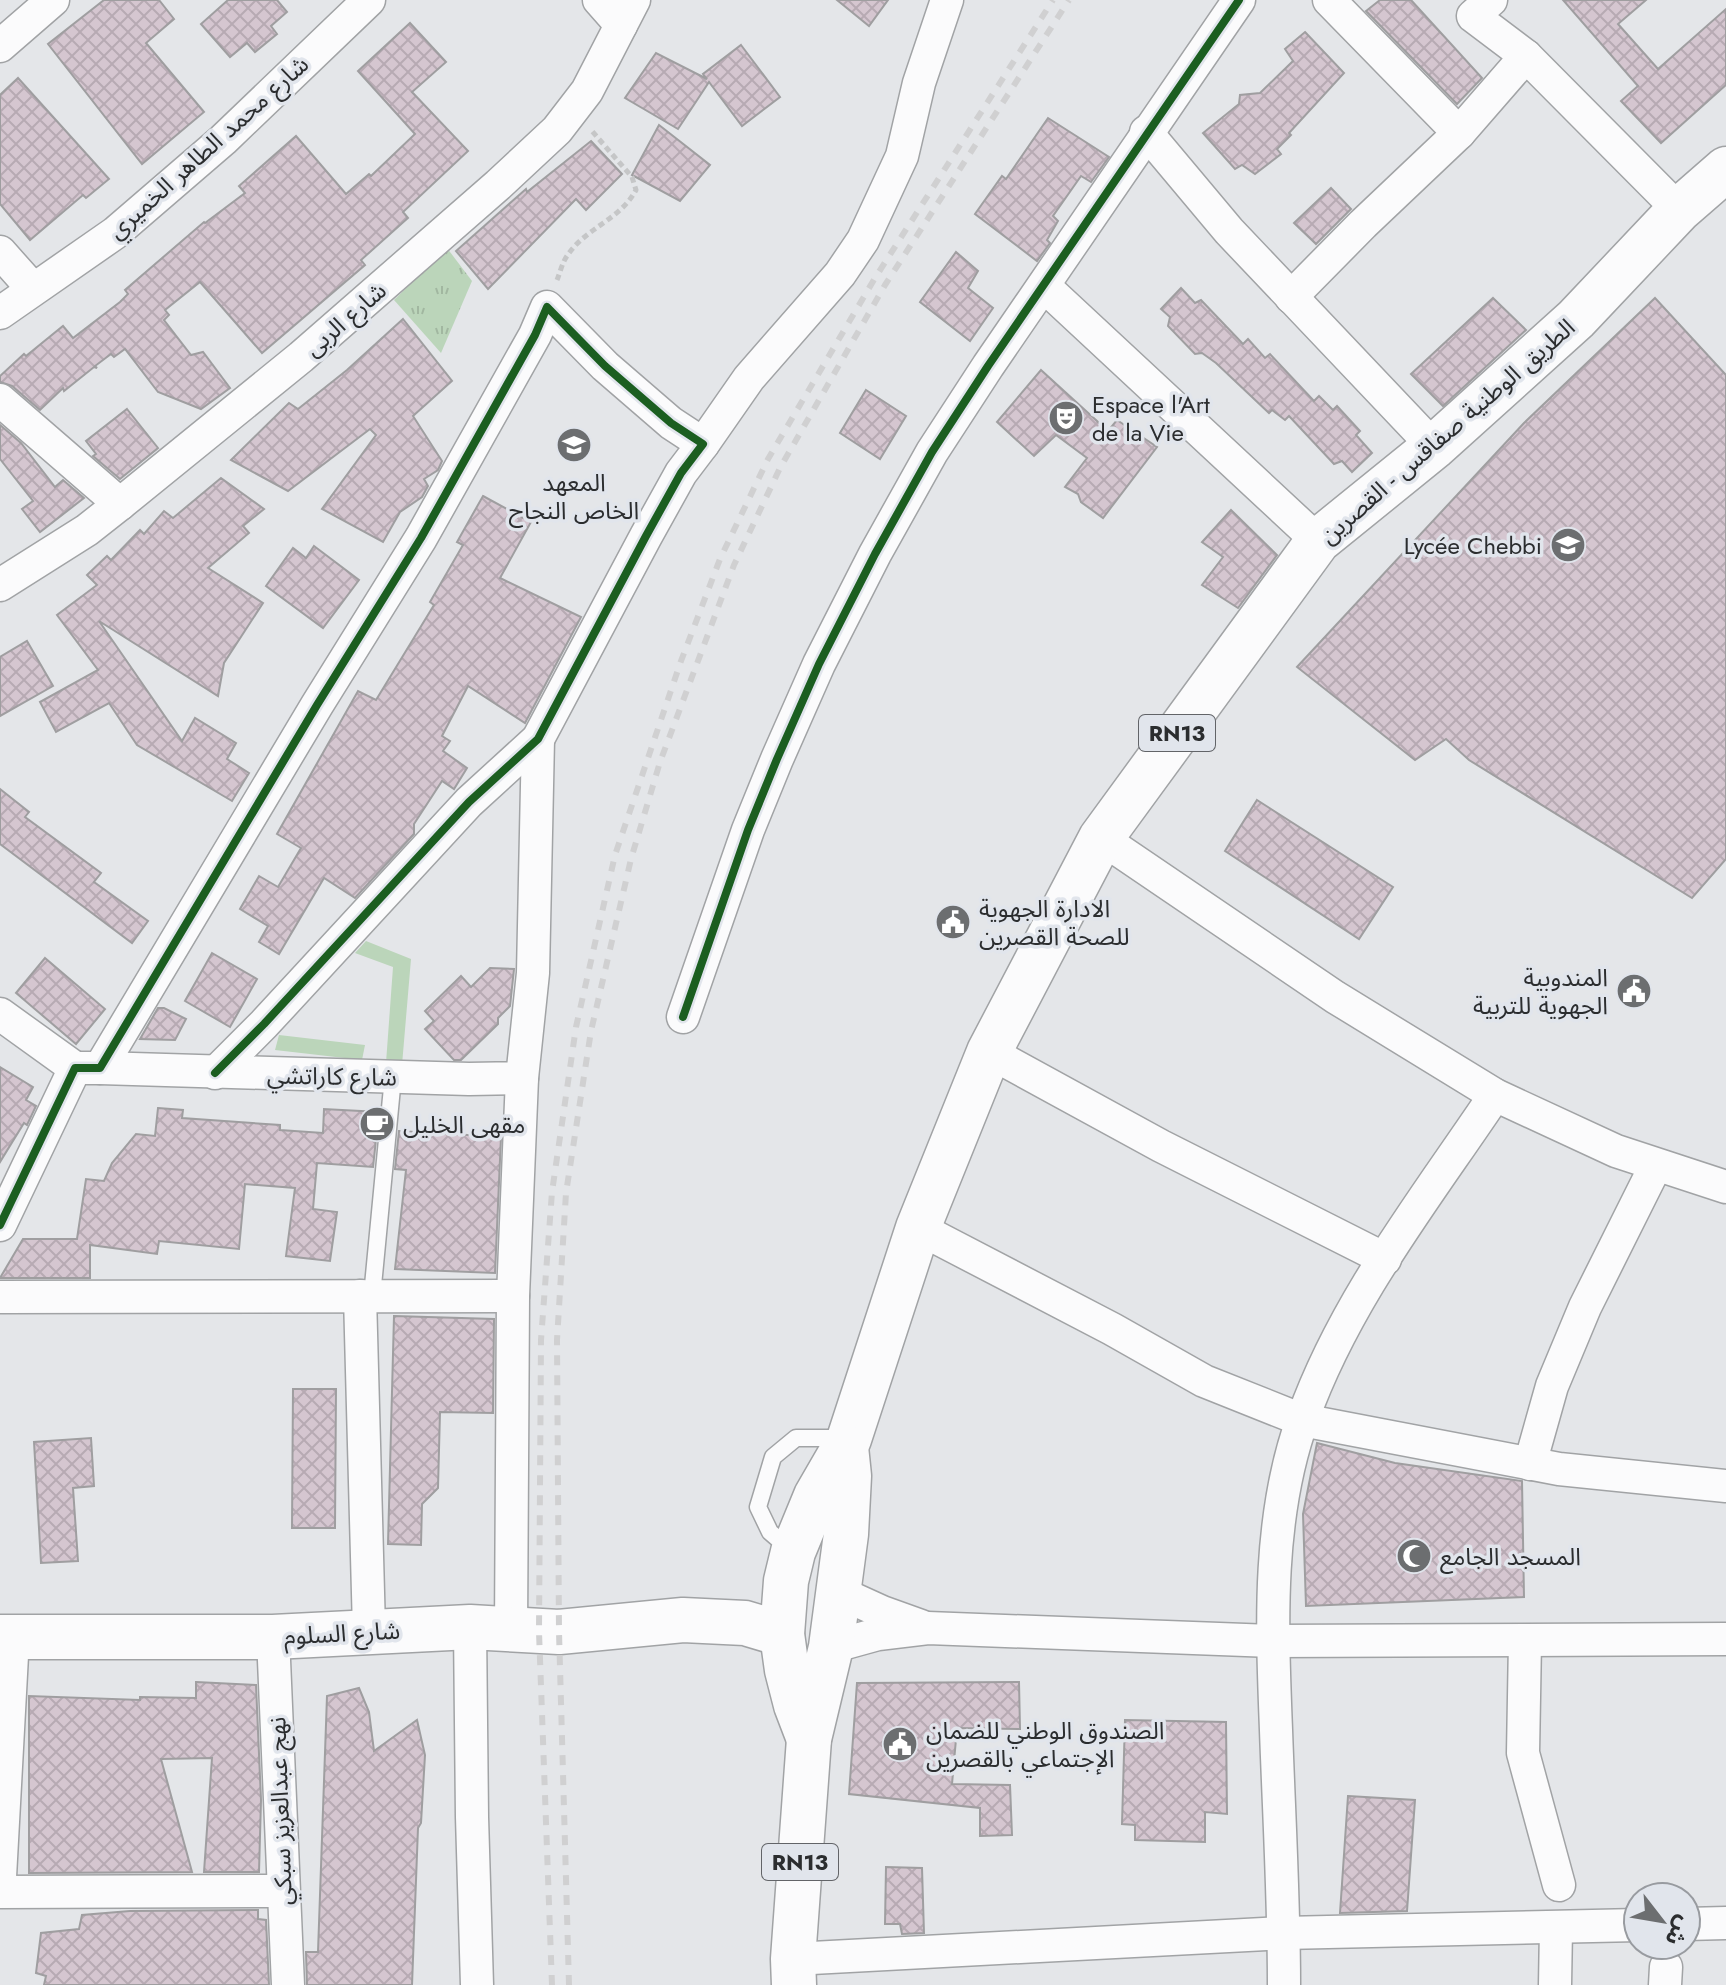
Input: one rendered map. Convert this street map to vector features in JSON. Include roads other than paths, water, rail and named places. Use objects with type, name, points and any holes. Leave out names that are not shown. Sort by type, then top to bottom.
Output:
[{"type":"main road","name":"الطريق الوطنية صفاقس - القصرين","points":[[809,1739],[787,1670],[782,1634],[789,1567],[816,1496],[848,1443],[918,1228],[989,1052],[1101,838],[1318,541],[1434,447],[1576,319],[1679,210],[1726,169]]},
{"type":"main road","name":"الطريق الوطنية صفاقس - القصرين","points":[[793,1972],[809,1739],[831,1647],[849,1505],[848,1443]]},
{"type":"main road","name":"شارع السلوم","points":[[683,1620],[735,1603],[789,1567]]},
{"type":"main road","points":[[789,1567],[813,1582],[838,1592]]},
{"type":"main road","name":"شارع السلوم","points":[[6,1637],[273,1637],[369,1630],[559,1632],[683,1620],[745,1623],[804,1644],[831,1647]]},
{"type":"street","name":"شارع محمد الطاهر الخميري","points":[[0,313],[115,233],[223,140],[369,0]]},
{"type":"street","points":[[599,0],[627,13]]},
{"type":"street","points":[[215,1073],[469,802],[538,739],[681,473],[749,378],[840,274],[863,240],[902,156],[919,83],[947,0]]},
{"type":"street","points":[[683,1017],[748,830],[777,759],[875,554],[932,452],[988,366],[1239,0]]},
{"type":"street","points":[[1329,0],[1459,133]]},
{"type":"street","points":[[0,46],[38,2]]},
{"type":"street","points":[[1473,5],[1679,210]]},
{"type":"street","name":"شارع الربى","points":[[0,585],[87,530],[301,357],[547,140],[587,91],[627,13]]},
{"type":"street","points":[[1291,297],[1459,133],[1526,56]]},
{"type":"street","points":[[1146,132],[1229,231],[1434,447]]},
{"type":"street","points":[[0,252],[33,289]]},
{"type":"street","points":[[1045,287],[1318,541]]},
{"type":"street","points":[[0,1225],[87,1068],[421,538],[535,335],[547,307],[605,366],[671,423],[703,444]]},
{"type":"street","points":[[0,400],[120,504]]},
{"type":"street","points":[[477,1985],[472,1817],[491,1629],[513,1296],[522,1078],[533,973],[538,739]]},
{"type":"street","points":[[1101,838],[1308,980],[1495,1095],[1616,1151],[1726,1187]]},
{"type":"street","points":[[0,1014],[87,1068]]},
{"type":"street","points":[[989,1052],[1161,1146],[1385,1259]]},
{"type":"street","name":"شارع كاراتشي","points":[[87,1068],[522,1078]]},
{"type":"street","points":[[1284,1985],[1272,1641],[1276,1551],[1285,1478],[1302,1420],[1322,1370],[1385,1259],[1495,1095]]},
{"type":"street","points":[[1530,1464],[1552,1386],[1585,1307],[1656,1165]]},
{"type":"street","points":[[918,1228],[1204,1381],[1302,1420],[1559,1469],[1726,1486]]},
{"type":"street","points":[[366,1296],[369,1630]]},
{"type":"street","points":[[0,1297],[513,1296]]},
{"type":"street","points":[[838,1592],[928,1628]]},
{"type":"street","points":[[831,1647],[878,1634],[928,1628],[1272,1641],[1726,1639]]},
{"type":"street","points":[[0,1877],[6,1637]]},
{"type":"street","name":"نهج عبدالعزيز سبكي","points":[[273,1637],[288,1985]]},
{"type":"street","points":[[1525,1641],[1523,1753],[1559,1885]]},
{"type":"street","points":[[0,1892],[283,1891]]},
{"type":"street","points":[[1702,1924],[1726,1923]]},
{"type":"street","points":[[793,1972],[1284,1933],[1622,1926]]},
{"type":"street","points":[[1555,1985],[1556,1928]]},
{"type":"lane","points":[[366,1296],[393,1077]]},
{"type":"lane","points":[[789,1567],[758,1507],[773,1457],[796,1438],[848,1443]]},
{"type":"railway","points":[[552,1985],[539,1632],[541,1340],[552,1192],[576,1027],[615,855],[681,661],[720,559],[768,459],[875,278],[1053,0]]},
{"type":"railway","points":[[569,1985],[559,1632],[557,1340],[566,1193],[591,1031],[631,859],[660,762],[734,565],[780,468],[885,285],[1069,0]]},
{"type":"place","name":"Espace l'Art de la Vie","points":[[1066,418]]},
{"type":"place","name":"المعهد الخاص النجاح","points":[[574,445]]},
{"type":"place","name":"Lycée Chebbi","points":[[1568,545]]},
{"type":"place","name":"الادارة الجهوية للصحة القصرين","points":[[953,922]]},
{"type":"place","name":"المندوبية الجهوية للتربية","points":[[1634,991]]},
{"type":"place","name":"مقهى الخليل","points":[[377,1124]]},
{"type":"place","name":"المسجد الجامع","points":[[1414,1556]]},
{"type":"place","name":"الصندوق الوطني للضمان الإجتماعي بالقصرين","points":[[900,1744]]}]
